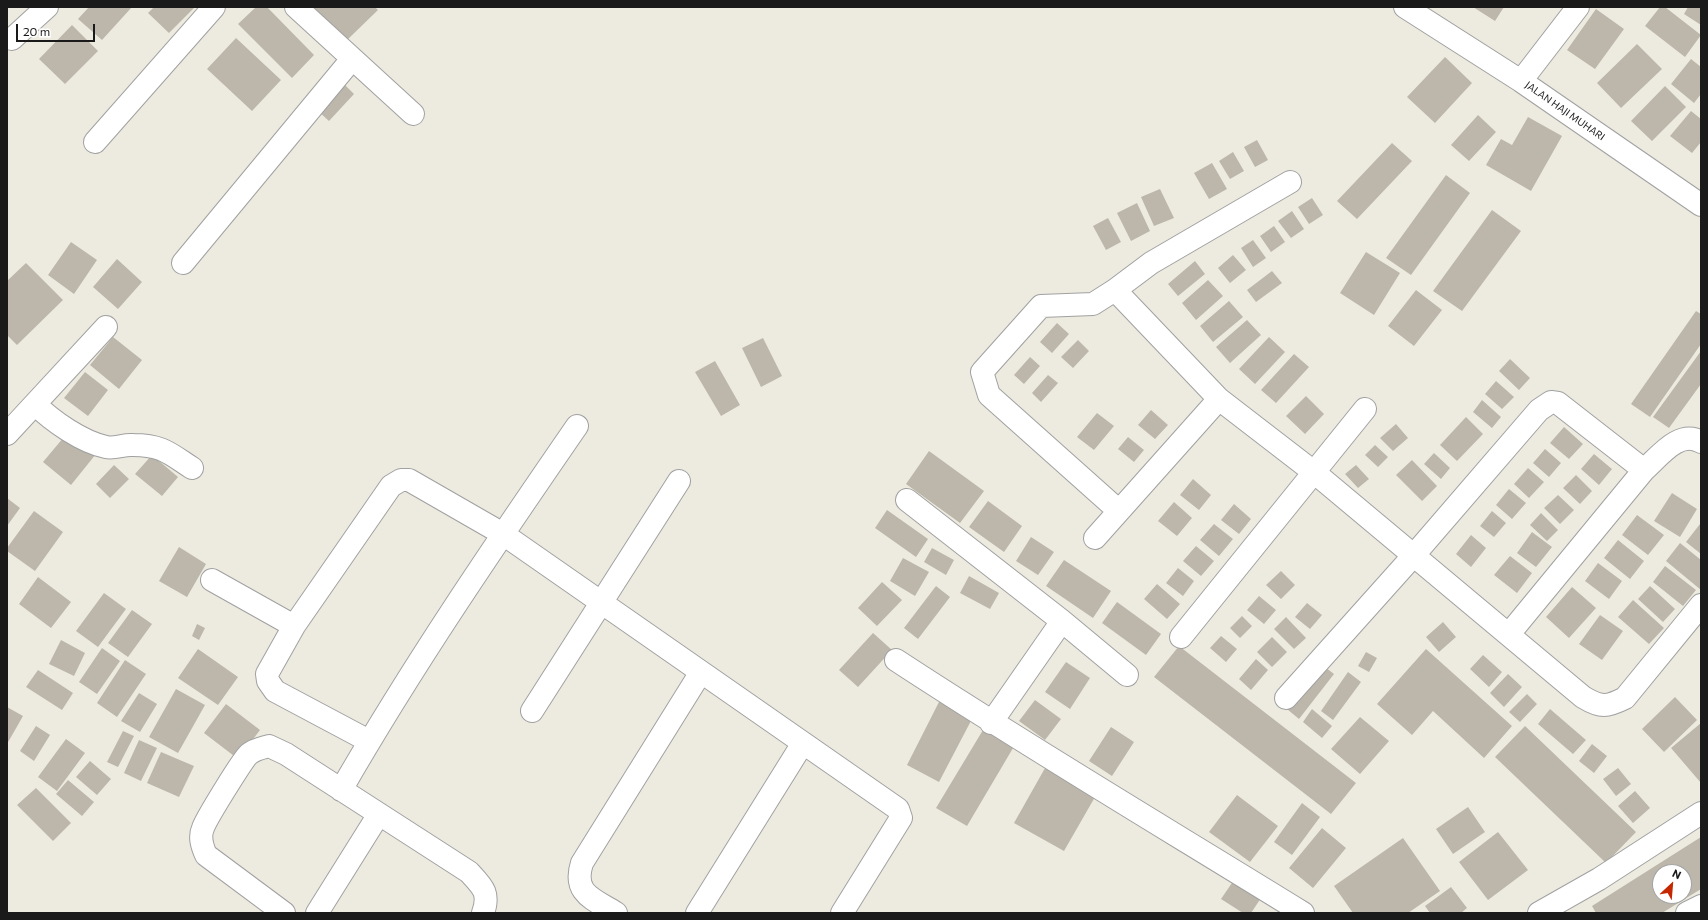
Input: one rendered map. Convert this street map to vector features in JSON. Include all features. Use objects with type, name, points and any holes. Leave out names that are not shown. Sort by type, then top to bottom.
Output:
[{"type":"street","points":[[12,39],[47,7]]},
{"type":"street","points":[[95,142],[214,7]]},
{"type":"street","points":[[296,7],[413,114]]},
{"type":"street","name":"JALAN HAJI MUHARI","points":[[1405,7],[1521,81],[1701,205]]},
{"type":"street","points":[[1521,81],[1578,7]]},
{"type":"street","points":[[183,263],[352,59]]},
{"type":"street","points":[[1119,511],[989,395],[982,372],[1041,306],[1093,304],[1116,290],[1151,263],[1290,182]]},
{"type":"street","points":[[1116,290],[1219,399],[1315,473],[1583,697],[1596,704],[1610,705],[1626,698],[1701,605]]},
{"type":"street","points":[[7,434],[106,327]]},
{"type":"street","points":[[1095,538],[1219,399]]},
{"type":"street","points":[[1286,698],[1414,555],[1539,410],[1551,402],[1558,403],[1644,470]]},
{"type":"street","points":[[36,404],[52,420],[85,440],[107,447],[132,444],[166,450],[192,468]]},
{"type":"street","points":[[1181,637],[1315,473],[1365,409]]},
{"type":"street","points":[[341,790],[369,741],[502,534],[577,426]]},
{"type":"street","points":[[1509,634],[1644,470],[1675,442],[1687,438],[1701,442]]},
{"type":"street","points":[[369,741],[287,698],[275,690],[268,681],[267,674],[294,626],[391,486],[401,480],[409,480],[502,534],[898,809],[901,818],[842,913]]},
{"type":"street","points":[[532,711],[679,481]]},
{"type":"street","points":[[907,500],[1062,621],[1127,675]]},
{"type":"street","points":[[212,580],[294,626]]},
{"type":"street","points":[[991,722],[1062,621]]},
{"type":"street","points":[[896,660],[991,722],[1303,913]]},
{"type":"street","points":[[616,913],[584,892],[579,878],[582,863],[701,672]]},
{"type":"street","points":[[697,913],[803,743]]},
{"type":"street","points":[[284,913],[206,855],[201,844],[202,829],[209,815],[248,755],[259,748],[269,746],[286,754],[470,872],[486,892],[486,903],[483,913]]},
{"type":"street","points":[[1540,913],[1599,879],[1701,813]]},
{"type":"street","points":[[317,913],[379,814]]},
{"type":"street","points":[[1687,913],[1701,906]]},
{"type":"building","points":[[89,7],[132,7],[102,40],[78,19]]},
{"type":"building","points":[[154,7],[195,7],[169,33],[148,13]]},
{"type":"building","points":[[256,7],[267,7],[314,55],[292,78],[238,24]]},
{"type":"building","points":[[313,7],[375,7],[378,10],[346,41]]},
{"type":"building","points":[[1473,7],[1504,7],[1495,21]]},
{"type":"building","points":[[1660,7],[1665,7],[1701,35],[1685,57],[1645,26]]},
{"type":"building","points":[[1688,7],[1701,7],[1701,25],[1684,14]]},
{"type":"building","points":[[1596,9],[1624,29],[1595,69],[1567,50]]},
{"type":"building","points":[[72,25],[98,51],[65,84],[39,59]]},
{"type":"building","points":[[236,38],[281,80],[252,111],[207,69]]},
{"type":"building","points":[[1637,44],[1662,69],[1621,108],[1597,83]]},
{"type":"building","points":[[1445,57],[1472,83],[1435,123],[1407,97]]},
{"type":"building","points":[[1691,59],[1701,67],[1701,94],[1694,103],[1671,84]]},
{"type":"building","points":[[344,84],[354,94],[329,121],[318,111]]},
{"type":"building","points":[[1665,86],[1686,107],[1652,141],[1631,121]]},
{"type":"building","points":[[1691,111],[1701,119],[1701,142],[1692,153],[1670,136]]},
{"type":"building","points":[[1478,115],[1496,132],[1469,161],[1451,145]]},
{"type":"building","points":[[1528,117],[1562,136],[1531,191],[1486,165],[1501,139],[1512,145]]},
{"type":"building","points":[[1257,140],[1268,160],[1255,167],[1244,147]]},
{"type":"building","points":[[1392,143],[1412,161],[1357,219],[1337,201]]},
{"type":"building","points":[[1233,152],[1244,171],[1230,179],[1219,161]]},
{"type":"building","points":[[1212,163],[1227,189],[1209,199],[1194,173]]},
{"type":"building","points":[[1446,175],[1470,193],[1411,275],[1386,258]]},
{"type":"building","points":[[1160,189],[1174,218],[1154,226],[1141,197]]},
{"type":"building","points":[[1312,198],[1323,215],[1309,224],[1298,207]]},
{"type":"building","points":[[1137,203],[1150,231],[1131,241],[1117,213]]},
{"type":"building","points":[[1492,210],[1521,231],[1462,311],[1433,291]]},
{"type":"building","points":[[1292,211],[1304,229],[1291,238],[1278,221]]},
{"type":"building","points":[[1108,218],[1121,242],[1106,250],[1093,226]]},
{"type":"building","points":[[1274,226],[1285,242],[1271,252],[1260,236]]},
{"type":"building","points":[[1253,240],[1266,258],[1253,267],[1241,248]]},
{"type":"building","points":[[71,242],[97,260],[74,294],[48,275]]},
{"type":"building","points":[[1366,252],[1400,273],[1374,315],[1340,293]]},
{"type":"building","points":[[1233,255],[1246,270],[1230,283],[1218,268]]},
{"type":"building","points":[[117,259],[142,282],[118,309],[93,287]]},
{"type":"building","points":[[1195,261],[1205,274],[1178,296],[1168,284]]},
{"type":"building","points":[[26,263],[63,300],[17,345],[7,335],[7,281]]},
{"type":"building","points":[[1272,271],[1282,283],[1256,302],[1247,290]]},
{"type":"building","points":[[1208,280],[1223,296],[1196,320],[1182,303]]},
{"type":"building","points":[[1416,290],[1442,310],[1414,346],[1388,326]]},
{"type":"building","points":[[1229,301],[1243,317],[1213,342],[1200,326]]},
{"type":"building","points":[[1696,311],[1701,314],[1701,344],[1650,417],[1631,404]]},
{"type":"building","points":[[1247,320],[1261,335],[1230,363],[1216,347]]},
{"type":"building","points":[[1057,323],[1069,334],[1052,353],[1040,342]]},
{"type":"building","points":[[113,337],[142,360],[119,389],[90,365]]},
{"type":"building","points":[[1269,337],[1285,352],[1255,384],[1239,369]]},
{"type":"building","points":[[763,338],[782,376],[761,387],[742,348]]},
{"type":"building","points":[[1078,340],[1089,351],[1073,368],[1061,357]]},
{"type":"building","points":[[1701,351],[1701,384],[1669,428],[1653,417]]},
{"type":"building","points":[[1294,354],[1309,367],[1276,403],[1261,390]]},
{"type":"building","points":[[1030,357],[1040,366],[1024,384],[1014,375]]},
{"type":"building","points":[[1510,359],[1530,378],[1519,390],[1499,371]]},
{"type":"building","points":[[715,361],[740,405],[721,416],[695,372]]},
{"type":"building","points":[[85,372],[108,390],[88,416],[64,398]]},
{"type":"building","points":[[1048,375],[1058,383],[1041,402],[1032,393]]},
{"type":"building","points":[[1496,381],[1514,397],[1502,409],[1485,394]]},
{"type":"building","points":[[1306,396],[1324,414],[1305,434],[1286,416]]},
{"type":"building","points":[[1482,400],[1501,417],[1492,428],[1473,412]]},
{"type":"building","points":[[1151,410],[1168,425],[1155,439],[1138,425]]},
{"type":"building","points":[[1097,413],[1114,426],[1094,450],[1077,437]]},
{"type":"building","points":[[1466,417],[1483,434],[1457,461],[1440,445]]},
{"type":"building","points":[[1396,424],[1408,438],[1393,451],[1380,438]]},
{"type":"building","points":[[1564,427],[1583,444],[1569,459],[1550,443]]},
{"type":"building","points":[[69,431],[96,454],[71,485],[43,462]]},
{"type":"building","points":[[1128,437],[1144,450],[1134,462],[1118,449]]},
{"type":"building","points":[[1375,445],[1388,457],[1378,467],[1365,455]]},
{"type":"building","points":[[1545,449],[1561,463],[1549,477],[1533,463]]},
{"type":"building","points":[[929,451],[984,491],[960,523],[906,484]]},
{"type":"building","points":[[1434,453],[1450,468],[1441,479],[1424,464]]},
{"type":"building","points":[[1594,454],[1612,469],[1599,485],[1581,469]]},
{"type":"building","points":[[152,455],[178,477],[162,496],[135,474]]},
{"type":"building","points":[[1412,460],[1437,486],[1422,501],[1396,475]]},
{"type":"building","points":[[114,465],[129,479],[110,498],[96,484]]},
{"type":"building","points":[[1356,465],[1369,479],[1358,488],[1345,474]]},
{"type":"building","points":[[1528,468],[1544,482],[1529,498],[1514,484]]},
{"type":"building","points":[[1576,475],[1592,491],[1580,504],[1563,488]]},
{"type":"building","points":[[1193,479],[1211,495],[1199,510],[1180,495]]},
{"type":"building","points":[[1509,489],[1526,503],[1512,519],[1496,505]]},
{"type":"building","points":[[1672,493],[1697,509],[1680,537],[1654,521]]},
{"type":"building","points":[[1558,495],[1574,510],[1560,524],[1544,508]]},
{"type":"building","points":[[7,498],[20,508],[7,526]]},
{"type":"building","points":[[988,501],[1022,526],[1004,552],[969,527]]},
{"type":"building","points":[[1174,502],[1192,518],[1177,536],[1158,521]]},
{"type":"building","points":[[1234,504],[1251,519],[1239,534],[1221,520]]},
{"type":"building","points":[[887,510],[928,539],[916,557],[875,528]]},
{"type":"building","points":[[34,511],[63,532],[35,571],[7,551],[7,548]]},
{"type":"building","points":[[1492,511],[1506,523],[1494,537],[1480,526]]},
{"type":"building","points":[[1541,513],[1558,530],[1547,541],[1530,525]]},
{"type":"building","points":[[1637,515],[1664,535],[1648,555],[1622,535]]},
{"type":"building","points":[[1214,524],[1233,539],[1219,556],[1200,540]]},
{"type":"building","points":[[1700,524],[1701,525],[1701,554],[1686,542]]},
{"type":"building","points":[[1532,532],[1552,547],[1536,567],[1517,553]]},
{"type":"building","points":[[1471,535],[1486,548],[1471,567],[1456,554]]},
{"type":"building","points":[[1031,537],[1054,552],[1038,575],[1016,561]]},
{"type":"building","points":[[1618,540],[1644,561],[1630,579],[1604,558]]},
{"type":"building","points":[[1680,543],[1701,560],[1701,590],[1666,561]]},
{"type":"building","points":[[1196,546],[1214,561],[1201,576],[1183,561]]},
{"type":"building","points":[[179,547],[206,564],[187,597],[159,581]]},
{"type":"building","points":[[932,548],[954,560],[946,575],[924,562]]},
{"type":"building","points":[[1510,556],[1532,573],[1517,593],[1494,575]]},
{"type":"building","points":[[903,558],[929,572],[915,596],[890,581]]},
{"type":"building","points":[[1064,560],[1111,591],[1093,618],[1046,586]]},
{"type":"building","points":[[1598,563],[1622,581],[1609,599],[1585,581]]},
{"type":"building","points":[[1665,566],[1696,590],[1683,606],[1653,582]]},
{"type":"building","points":[[1178,568],[1194,581],[1183,596],[1166,583]]},
{"type":"building","points":[[1281,571],[1295,585],[1281,599],[1266,585]]},
{"type":"building","points":[[969,576],[999,593],[990,609],[960,593]]},
{"type":"building","points":[[38,577],[71,602],[51,628],[19,604]]},
{"type":"building","points":[[882,582],[902,600],[877,626],[858,608]]},
{"type":"building","points":[[1157,584],[1180,604],[1167,619],[1144,599]]},
{"type":"building","points":[[936,586],[950,597],[918,639],[904,628]]},
{"type":"building","points":[[1650,586],[1675,609],[1663,622],[1638,599]]},
{"type":"building","points":[[1572,587],[1596,608],[1569,638],[1546,617]]},
{"type":"building","points":[[104,593],[126,609],[98,647],[76,631]]},
{"type":"building","points":[[1259,596],[1276,610],[1264,624],[1247,610]]},
{"type":"building","points":[[1633,600],[1664,628],[1649,644],[1618,617]]},
{"type":"building","points":[[1117,602],[1161,634],[1146,655],[1102,623]]},
{"type":"building","points":[[1307,603],[1322,615],[1310,629],[1295,617]]},
{"type":"building","points":[[132,610],[152,624],[128,657],[108,643]]},
{"type":"building","points":[[1600,615],[1623,631],[1602,660],[1579,644]]},
{"type":"building","points":[[1242,616],[1252,626],[1240,638],[1230,628]]},
{"type":"building","points":[[1286,617],[1306,638],[1294,649],[1274,629]]},
{"type":"building","points":[[1443,622],[1456,637],[1439,652],[1426,637]]},
{"type":"building","points":[[197,624],[205,628],[199,640],[192,636]]},
{"type":"building","points":[[873,633],[892,650],[858,687],[839,670]]},
{"type":"building","points":[[1221,636],[1237,649],[1226,662],[1210,648]]},
{"type":"building","points":[[1272,637],[1287,652],[1272,667],[1257,652]]},
{"type":"building","points":[[61,640],[85,653],[74,676],[49,664]]},
{"type":"building","points":[[1179,646],[1356,783],[1331,814],[1154,677]]},
{"type":"building","points":[[102,648],[120,661],[97,694],[79,682]]},
{"type":"building","points":[[198,649],[238,677],[218,705],[178,678]]},
{"type":"building","points":[[1426,649],[1512,726],[1484,758],[1433,711],[1412,735],[1377,704]]},
{"type":"building","points":[[1366,652],[1377,658],[1369,672],[1358,666]]},
{"type":"building","points":[[1483,655],[1502,672],[1489,687],[1470,669]]},
{"type":"building","points":[[1256,659],[1268,670],[1251,690],[1239,679]]},
{"type":"building","points":[[125,660],[146,674],[117,717],[97,703]]},
{"type":"building","points":[[1066,662],[1090,678],[1070,709],[1045,692]]},
{"type":"building","points":[[1321,664],[1334,674],[1299,719],[1287,709]]},
{"type":"building","points":[[38,670],[73,693],[62,710],[26,687]]},
{"type":"building","points":[[1348,672],[1361,682],[1333,720],[1321,711]]},
{"type":"building","points":[[1508,674],[1522,687],[1504,707],[1490,693]]},
{"type":"building","points":[[176,689],[205,705],[178,753],[149,737]]},
{"type":"building","points":[[139,693],[157,704],[140,732],[121,721]]},
{"type":"building","points":[[1527,694],[1537,704],[1520,722],[1509,712]]},
{"type":"building","points":[[1675,697],[1697,720],[1664,752],[1642,729]]},
{"type":"building","points":[[940,700],[973,717],[939,782],[907,765]]},
{"type":"building","points":[[1035,700],[1061,719],[1045,740],[1019,721]]},
{"type":"building","points":[[226,704],[260,730],[238,759],[204,733]]},
{"type":"building","points":[[7,707],[23,716],[7,744]]},
{"type":"building","points":[[1312,709],[1332,726],[1322,738],[1303,722]]},
{"type":"building","points":[[1550,709],[1586,740],[1573,754],[1538,724]]},
{"type":"building","points":[[1360,717],[1389,741],[1360,774],[1331,749]]},
{"type":"building","points":[[1701,723],[1701,783],[1671,748]]},
{"type":"building","points":[[986,725],[1016,743],[967,826],[936,808]]},
{"type":"building","points":[[36,726],[50,735],[34,761],[20,751]]},
{"type":"building","points":[[1525,726],[1636,832],[1606,863],[1495,757]]},
{"type":"building","points":[[1111,727],[1134,742],[1112,776],[1089,761]]},
{"type":"building","points":[[123,731],[134,736],[118,767],[107,762]]},
{"type":"building","points":[[66,739],[85,753],[57,791],[38,777]]},
{"type":"building","points":[[139,740],[157,748],[141,781],[124,773]]},
{"type":"building","points":[[1592,744],[1607,756],[1594,773],[1579,761]]},
{"type":"building","points":[[161,752],[194,766],[179,797],[147,783]]},
{"type":"building","points":[[90,761],[111,779],[97,795],[76,777]]},
{"type":"building","points":[[1049,761],[1099,790],[1064,851],[1014,823]]},
{"type":"building","points":[[1618,768],[1631,784],[1616,796],[1603,779]]},
{"type":"building","points":[[68,780],[94,802],[82,816],[56,794]]},
{"type":"building","points":[[36,788],[71,823],[53,841],[17,805]]},
{"type":"building","points":[[1635,791],[1650,808],[1633,823],[1618,806]]},
{"type":"building","points":[[1237,795],[1278,826],[1250,862],[1209,832]]},
{"type":"building","points":[[1302,803],[1320,817],[1292,855],[1274,842]]},
{"type":"building","points":[[1468,807],[1485,832],[1453,854],[1436,829]]},
{"type":"building","points":[[1322,828],[1346,848],[1313,888],[1289,868]]},
{"type":"building","points":[[1498,832],[1528,870],[1488,900],[1459,862]]},
{"type":"building","points":[[1701,837],[1701,889],[1692,895],[1692,864],[1658,864]]},
{"type":"building","points":[[1403,838],[1440,891],[1408,913],[1353,913],[1334,886]]},
{"type":"building","points":[[1652,868],[1652,904],[1677,904],[1662,913],[1596,913],[1592,906]]},
{"type":"building","points":[[1236,877],[1263,895],[1251,913],[1243,913],[1221,899]]},
{"type":"building","points":[[1451,887],[1467,908],[1461,913],[1430,913],[1425,906]]}]
